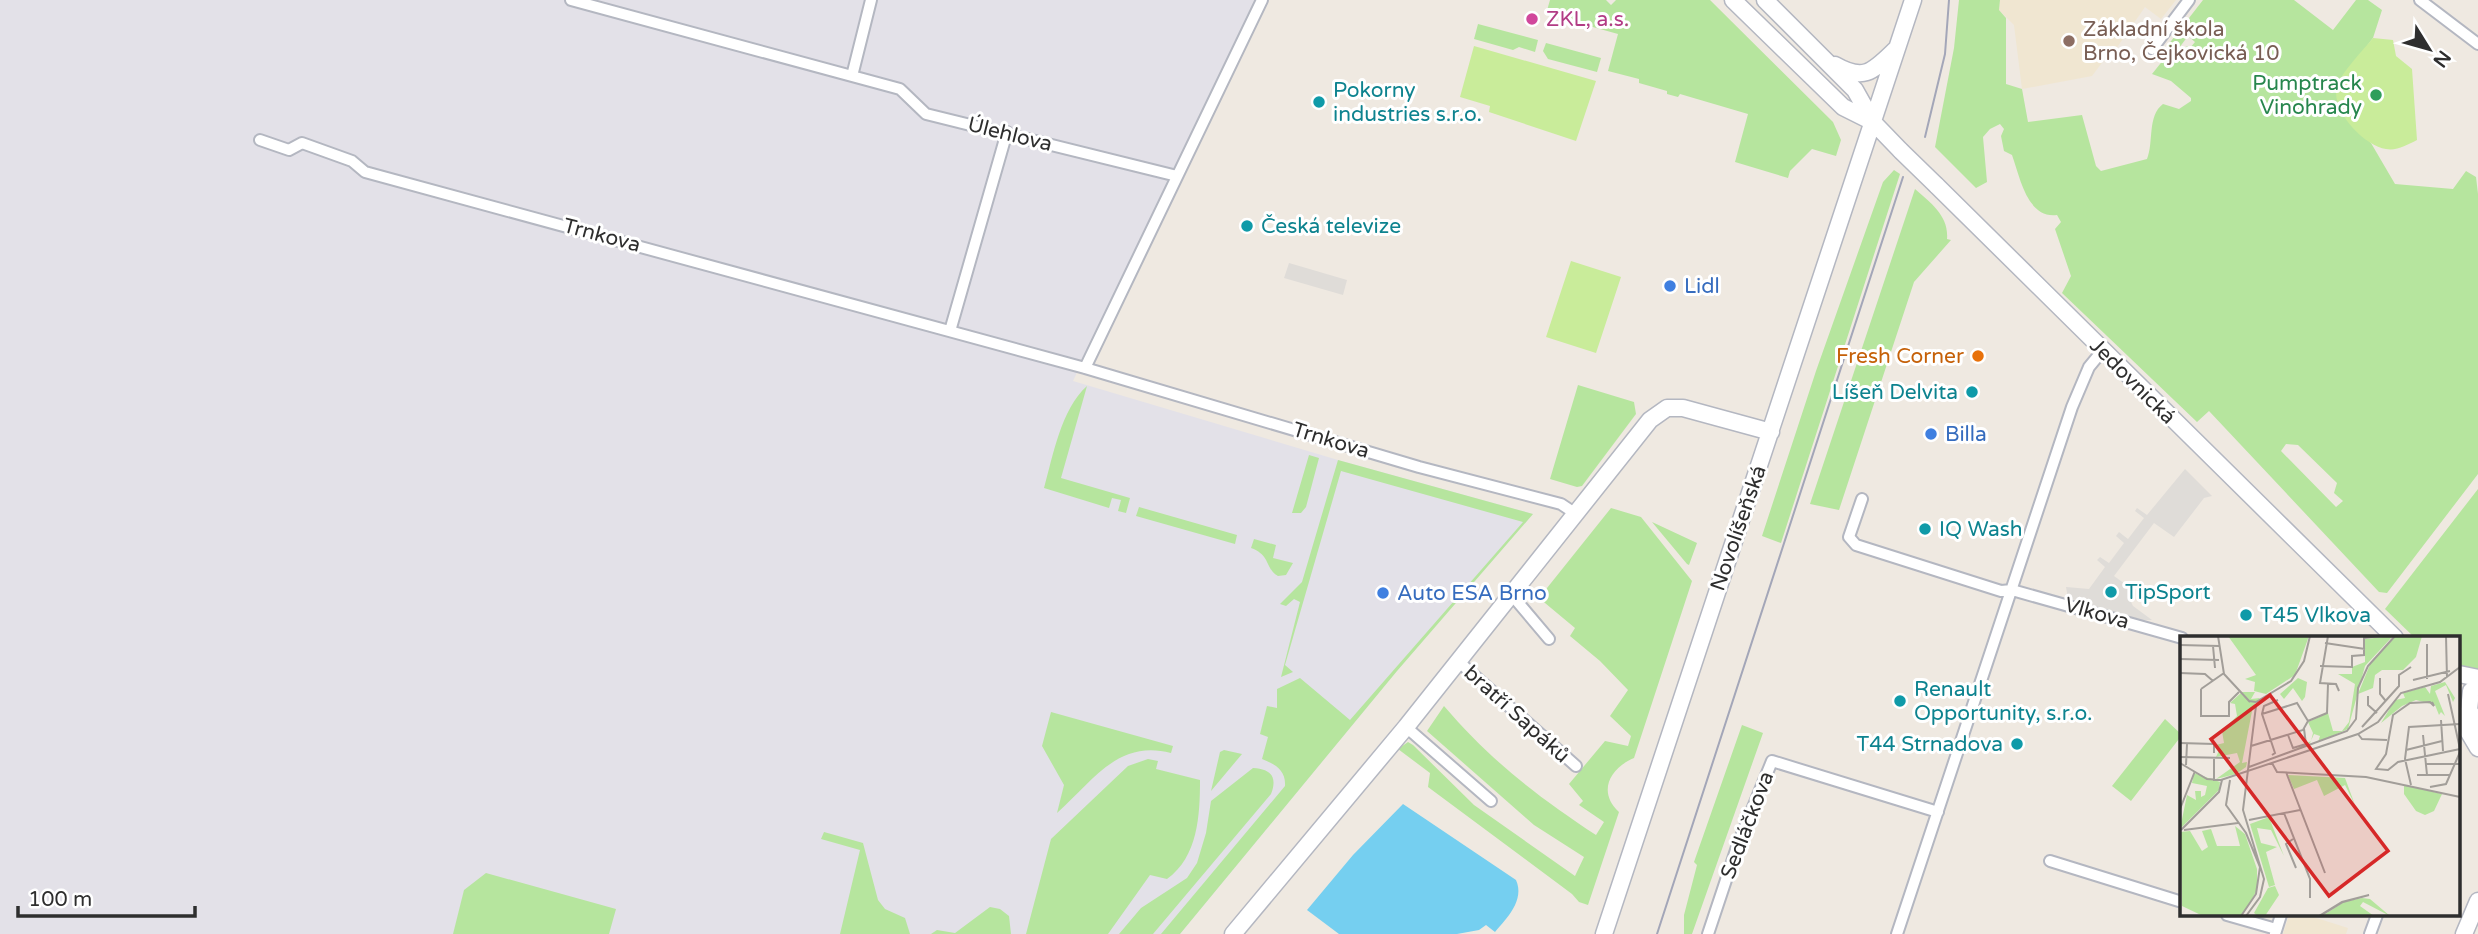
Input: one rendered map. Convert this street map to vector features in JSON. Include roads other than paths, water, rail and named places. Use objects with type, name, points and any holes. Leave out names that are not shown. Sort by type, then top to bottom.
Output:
[{"type":"street","name":"Úlehlova","points":[[571,0],[900,89],[926,114],[1177,176]]},
{"type":"street","points":[[852,76],[871,0]]},
{"type":"street","points":[[1085,368],[1262,0]]},
{"type":"street","name":"Jedovnická","points":[[1733,0],[1843,107],[1872,122],[2393,636]]},
{"type":"street","name":"Jedovnická","points":[[1765,0],[1860,97],[1872,122]]},
{"type":"street","name":"Novolíšeňská","points":[[1604,934],[1913,0]]},
{"type":"street","points":[[2152,50],[2189,0]]},
{"type":"street","points":[[2420,0],[2478,44]]},
{"type":"street","points":[[1822,57],[1848,72],[1860,74],[1872,71],[1897,47]]},
{"type":"street","points":[[950,331],[1007,132]]},
{"type":"street","name":"Trnkova","points":[[260,140],[289,150],[302,143],[352,161],[365,172],[1085,368],[1419,467],[1560,504],[1576,514]]},
{"type":"street","points":[[1897,934],[2074,402],[2089,367],[2103,350]]},
{"type":"street","points":[[1233,934],[1406,727],[1647,424],[1667,408],[1684,408],[1771,432]]},
{"type":"street","points":[[1862,499],[1849,537],[1856,545],[1988,587],[2012,590]]},
{"type":"street","name":"Vlkova","points":[[2012,590],[2180,637]]},
{"type":"street","points":[[1511,594],[1549,639]]},
{"type":"street","name":"bratří Sapáků","points":[[1458,662],[1576,766]]},
{"type":"street","points":[[2460,674],[2478,678]]},
{"type":"street","points":[[2467,699],[2478,725]]},
{"type":"street","points":[[2467,699],[2478,748]]},
{"type":"street","points":[[1406,727],[1491,801]]},
{"type":"street","name":"Sedláčkova","points":[[1708,934],[1738,844],[1772,761],[1938,812]]},
{"type":"street","points":[[2050,862],[2180,901]]},
{"type":"street","points":[[2464,934],[2478,901]]},
{"type":"street","points":[[2230,916],[2275,932]]},
{"type":"street","points":[[2370,934],[2377,916]]},
{"type":"water","points":[[1403,804],[1516,880],[1516,902],[1495,932],[1486,925],[1479,930],[1457,934],[1339,934],[1307,910],[1353,855]]},
{"type":"tram line","points":[[1925,137],[1945,54],[1949,0]]},
{"type":"tram line","points":[[1657,934],[1903,177]]},
{"type":"place","name":"ZKL, a.s.","points":[[1532,19]]},
{"type":"place","name":"Základní škola Brno, Čejkovická 10","points":[[2069,41]]},
{"type":"place","name":"Pumptrack Vinohrady","points":[[2376,95]]},
{"type":"place","name":"Pokorny industries s.r.o.","points":[[1319,102]]},
{"type":"place","name":"Česká televize","points":[[1247,226]]},
{"type":"place","name":"Lidl","points":[[1670,286]]},
{"type":"place","name":"Fresh Corner","points":[[1978,356]]},
{"type":"place","name":"Líšeň Delvita","points":[[1972,392]]},
{"type":"place","name":"Billa","points":[[1931,434]]},
{"type":"place","name":"IQ Wash","points":[[1925,529]]},
{"type":"place","name":"TipSport","points":[[2111,592]]},
{"type":"place","name":"Auto ESA Brno","points":[[1383,593]]},
{"type":"place","name":"T45 Vlkova","points":[[2246,615]]},
{"type":"place","name":"Renault Opportunity, s.r.o.","points":[[1900,701]]},
{"type":"place","name":"T44 Strnadova","points":[[2017,744]]}]
